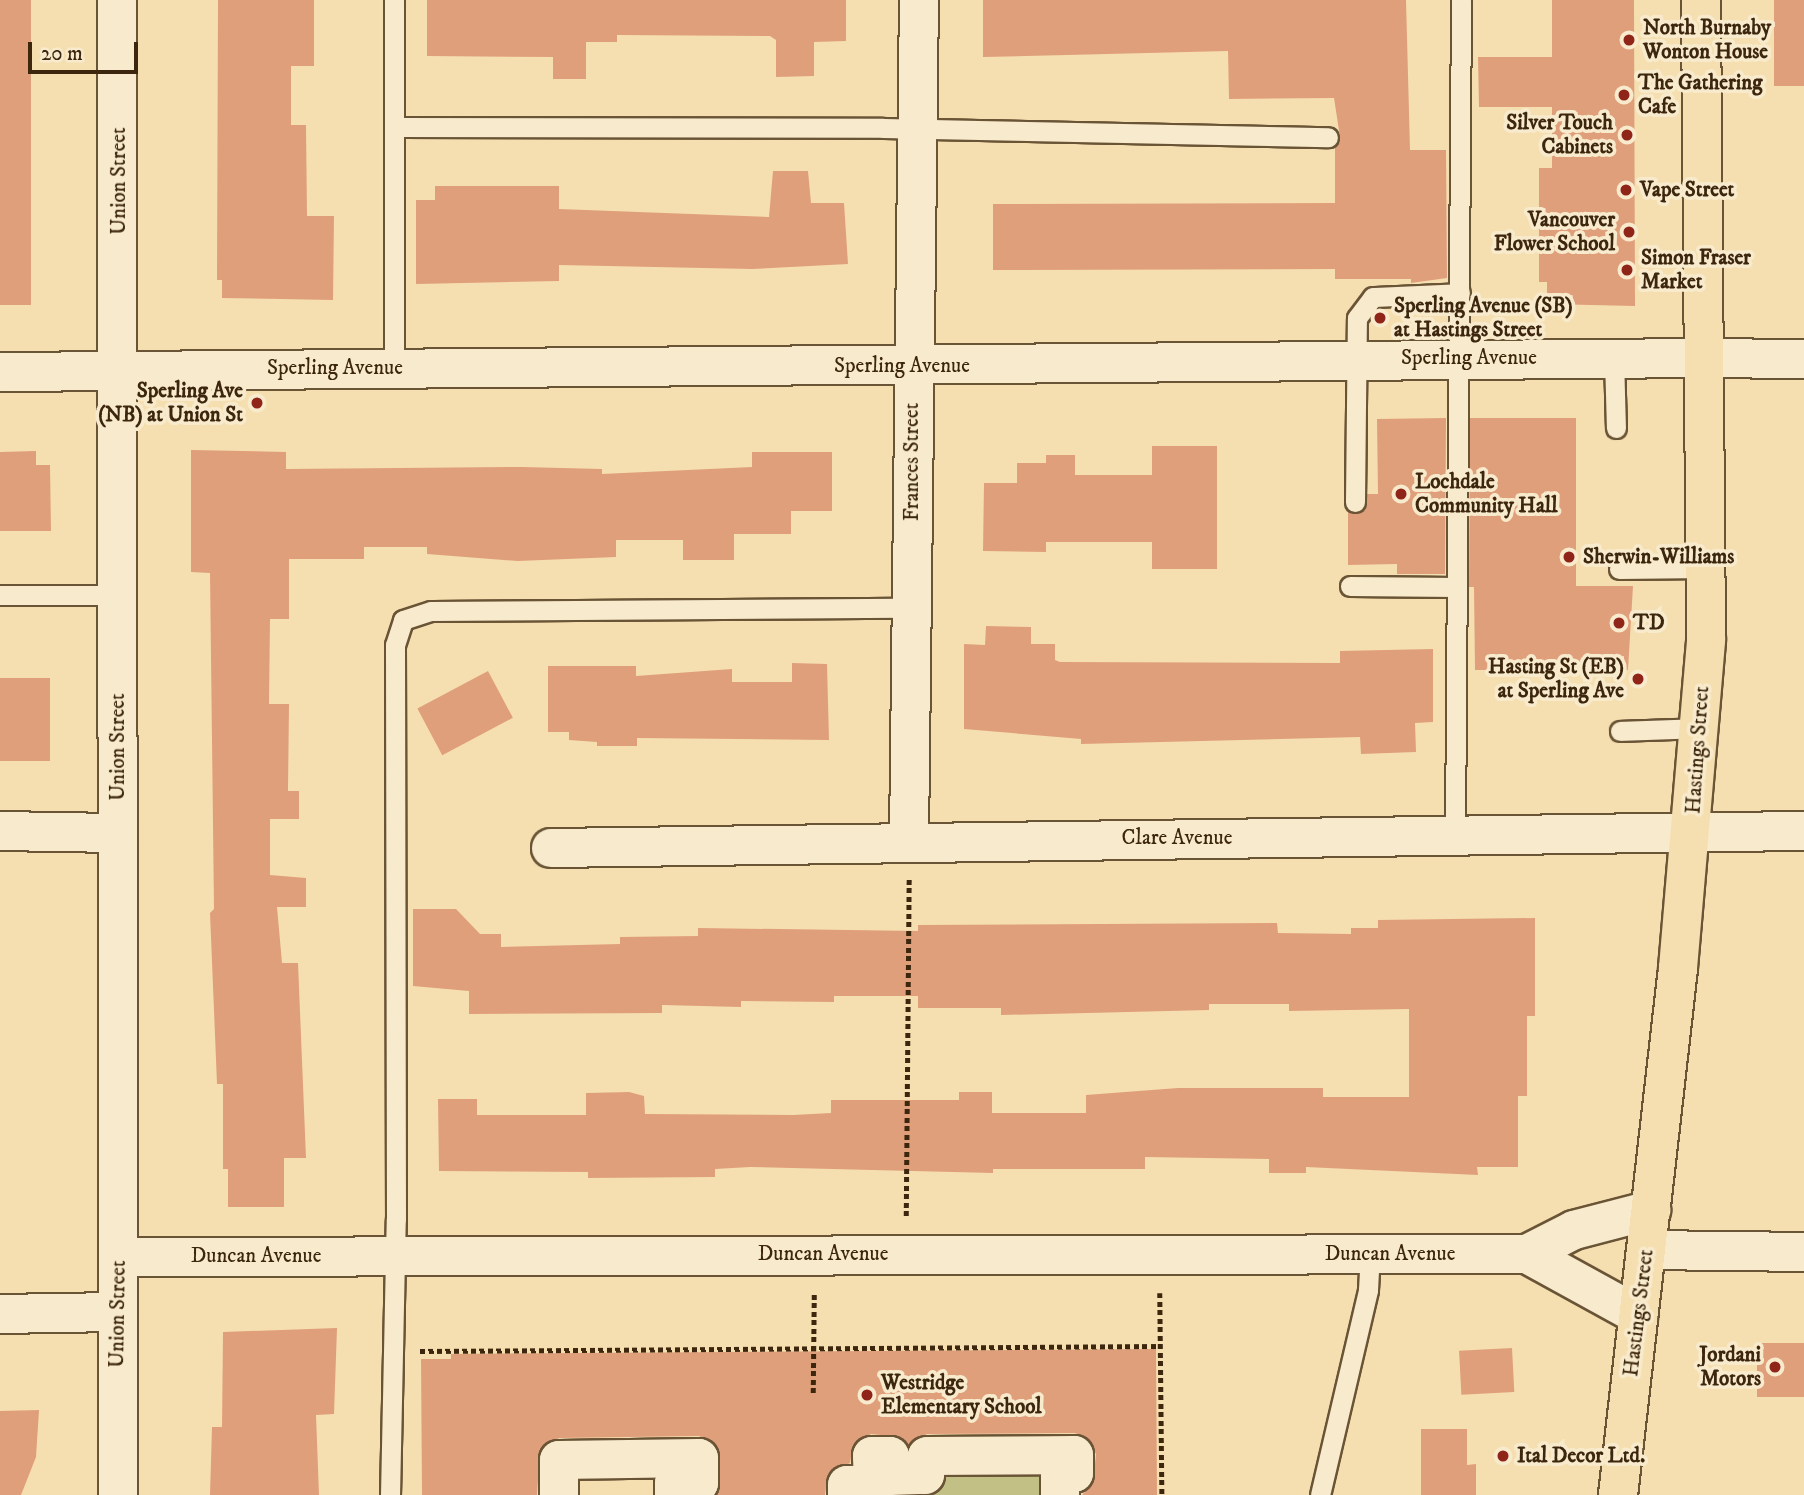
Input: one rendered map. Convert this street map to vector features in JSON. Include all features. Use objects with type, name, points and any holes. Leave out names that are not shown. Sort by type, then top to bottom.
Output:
[{"type":"main road","name":"Hastings Street","points":[[1618,1495],[1651,1210],[1700,728],[1706,568],[1701,0]]},
{"type":"street","name":"Union Street","points":[[117,0],[118,1495]]},
{"type":"street","name":"Frances Street","points":[[909,839],[919,0]]},
{"type":"street","name":"Sperling Avenue","points":[[0,372],[119,369],[913,366],[1458,358],[1804,359]]},
{"type":"street","points":[[0,831],[118,833]]},
{"type":"street","name":"Clare Avenue","points":[[551,848],[909,839],[1455,837],[1804,831]]},
{"type":"street","name":"Duncan Avenue","points":[[119,1257],[1527,1254],[1574,1230],[1651,1210]]},
{"type":"street","points":[[1646,1250],[1804,1252]]},
{"type":"street","name":"Duncan Avenue","points":[[1527,1254],[1638,1315]]},
{"type":"street","points":[[0,1314],[118,1312]]},
{"type":"street","points":[[847,1495],[846,1485],[873,1485],[872,1456],[890,1456],[890,1476],[925,1475],[927,1456],[1074,1455],[1074,1473],[1060,1473],[1060,1495]]},
{"type":"street","points":[[559,1495],[559,1460],[699,1458],[699,1483],[674,1483],[674,1495]]},
{"type":"lane","points":[[394,0],[394,368]]},
{"type":"lane","points":[[1455,837],[1461,0]]},
{"type":"lane","points":[[395,127],[919,128],[1328,137]]},
{"type":"lane","points":[[1355,502],[1357,318],[1373,297],[1460,293]]},
{"type":"lane","points":[[1614,358],[1616,428]]},
{"type":"lane","points":[[1619,569],[1706,568]]},
{"type":"lane","points":[[1350,586],[1455,587]]},
{"type":"lane","points":[[0,595],[118,595]]},
{"type":"lane","points":[[390,1495],[394,1255],[395,645],[403,620],[431,611],[912,608]]},
{"type":"lane","points":[[1620,731],[1700,728]]},
{"type":"lane","points":[[1320,1495],[1368,1290],[1370,1255]]},
{"type":"path","points":[[906,1216],[909,839]]},
{"type":"path","points":[[1160,1289],[1162,1495]]},
{"type":"path","points":[[813,1393],[814,1293]]},
{"type":"path","points":[[414,1351],[1161,1346]]},
{"type":"shaded area","points":[[925,1474],[1043,1474],[1043,1495],[925,1495]]},
{"type":"building","points":[[0,0],[31,0],[31,305],[0,305]]},
{"type":"building","points":[[218,0],[314,0],[314,66],[291,66],[291,125],[306,125],[307,216],[334,216],[333,300],[222,298],[222,280],[217,280]]},
{"type":"building","points":[[427,0],[846,0],[846,41],[814,42],[814,76],[776,77],[776,40],[770,36],[617,35],[617,42],[586,42],[586,79],[553,79],[553,57],[427,56]]},
{"type":"building","points":[[983,0],[1406,0],[1410,150],[1446,150],[1447,278],[1411,283],[1411,279],[1335,279],[1335,269],[993,270],[993,204],[1335,203],[1335,147],[1340,137],[1334,98],[1229,99],[1228,51],[983,57]]},
{"type":"building","points":[[1552,0],[1634,0],[1635,306],[1547,304],[1547,282],[1539,282],[1539,168],[1552,168],[1552,107],[1479,107],[1478,57],[1552,57]]},
{"type":"building","points":[[1774,0],[1804,0],[1804,86],[1774,86]]},
{"type":"building","points":[[773,171],[808,171],[811,203],[844,203],[848,264],[752,269],[559,265],[559,281],[416,284],[416,200],[435,200],[435,186],[559,186],[559,209],[769,217]]},
{"type":"building","name":"Lochdale Community Hall","points":[[1446,418],[1445,574],[1397,574],[1397,564],[1348,565],[1348,511],[1365,511],[1367,494],[1378,494],[1377,419]]},
{"type":"building","points":[[1470,418],[1576,418],[1576,586],[1633,586],[1628,670],[1475,670],[1474,587],[1469,587]]},
{"type":"building","points":[[1152,446],[1217,446],[1217,569],[1152,569],[1152,542],[1046,542],[1046,552],[983,551],[984,483],[1017,483],[1017,463],[1046,463],[1046,455],[1075,455],[1075,475],[1152,475]]},
{"type":"building","points":[[191,450],[286,452],[286,469],[522,467],[602,469],[602,474],[752,467],[752,452],[832,452],[832,511],[791,511],[791,534],[734,534],[734,560],[683,560],[683,540],[616,540],[616,557],[518,561],[427,554],[427,547],[364,547],[364,559],[289,559],[289,619],[270,619],[269,704],[289,704],[288,791],[299,791],[299,819],[270,819],[270,875],[306,878],[306,907],[277,907],[282,963],[298,963],[306,1158],[284,1158],[284,1207],[228,1207],[228,1169],[223,1169],[223,1084],[217,1084],[210,913],[214,909],[210,573],[191,572]]},
{"type":"building","points":[[36,451],[36,465],[50,465],[51,531],[0,531],[0,452]]},
{"type":"building","points":[[986,626],[1031,627],[1031,644],[1055,644],[1055,660],[1060,662],[1340,663],[1340,651],[1433,649],[1433,722],[1415,723],[1416,752],[1361,754],[1360,737],[1081,744],[1081,739],[964,729],[964,644],[985,645]]},
{"type":"building","points":[[792,663],[827,664],[829,740],[637,738],[637,746],[597,746],[597,742],[569,740],[569,732],[548,732],[548,666],[636,666],[636,676],[732,669],[732,682],[792,682]]},
{"type":"building","points":[[488,671],[513,718],[442,755],[417,709]]},
{"type":"building","points":[[0,678],[50,678],[50,761],[0,761]]},
{"type":"building","points":[[413,909],[456,909],[480,934],[501,934],[501,947],[620,944],[620,937],[698,936],[698,928],[918,931],[918,925],[1277,923],[1278,933],[1351,934],[1351,928],[1378,928],[1378,920],[1535,918],[1535,1016],[1527,1016],[1527,1096],[1518,1096],[1518,1167],[1477,1167],[1478,1175],[1306,1167],[1306,1173],[1269,1173],[1269,1159],[1145,1157],[1145,1169],[993,1169],[993,1173],[750,1167],[715,1169],[715,1177],[588,1178],[588,1172],[439,1171],[438,1099],[477,1099],[477,1115],[586,1115],[586,1093],[629,1092],[644,1096],[645,1114],[793,1115],[831,1113],[831,1100],[959,1100],[959,1092],[992,1092],[992,1113],[1086,1113],[1086,1095],[1178,1088],[1323,1088],[1323,1097],[1409,1097],[1409,1009],[1289,1011],[1289,1004],[1209,1004],[1209,1010],[1001,1015],[1001,1008],[918,1008],[918,996],[834,996],[834,1002],[741,1001],[741,1007],[662,1005],[662,1013],[469,1014],[469,991],[413,986]]},
{"type":"building","points":[[337,1328],[334,1414],[316,1415],[319,1495],[210,1495],[212,1427],[222,1427],[223,1332]]},
{"type":"building","points":[[1757,1343],[1804,1343],[1804,1397],[1757,1397]]},
{"type":"building","points":[[1512,1348],[1514,1392],[1461,1395],[1459,1351]]},
{"type":"building","points":[[1156,1349],[1157,1495],[1082,1495],[1093,1483],[1096,1454],[1085,1436],[1074,1433],[927,1434],[909,1445],[900,1437],[871,1434],[853,1445],[850,1463],[828,1474],[825,1495],[717,1495],[718,1448],[699,1436],[559,1438],[540,1450],[537,1495],[422,1495],[421,1359],[451,1359],[451,1354]]},
{"type":"building","points":[[39,1410],[36,1457],[21,1495],[0,1495],[0,1411]]},
{"type":"building","points":[[1421,1429],[1467,1429],[1467,1465],[1476,1464],[1476,1495],[1421,1495]]},
{"type":"place","name":"North Burnaby Wonton House","points":[[1629,40]]},
{"type":"place","name":"The Gathering Cafe","points":[[1624,95]]},
{"type":"place","name":"Silver Touch Cabinets","points":[[1627,135]]},
{"type":"place","name":"Vape Street","points":[[1626,190]]},
{"type":"place","name":"Vancouver Flower School","points":[[1629,232]]},
{"type":"place","name":"Simon Fraser Market","points":[[1627,270]]},
{"type":"place","name":"Sperling Avenue (SB) at Hastings Street","points":[[1380,318]]},
{"type":"place","name":"Sperling Ave (NB) at Union St","points":[[257,403]]},
{"type":"place","name":"Lochdale Community Hall","points":[[1401,494]]},
{"type":"place","name":"Sherwin-Williams","points":[[1569,557]]},
{"type":"place","name":"TD","points":[[1619,623]]},
{"type":"place","name":"Hasting St (EB) at Sperling Ave","points":[[1638,679]]},
{"type":"place","name":"Jordani Motors","points":[[1775,1367]]},
{"type":"place","name":"Westridge Elementary School","points":[[867,1395]]},
{"type":"place","name":"Ital Decor Ltd.","points":[[1503,1456]]}]
